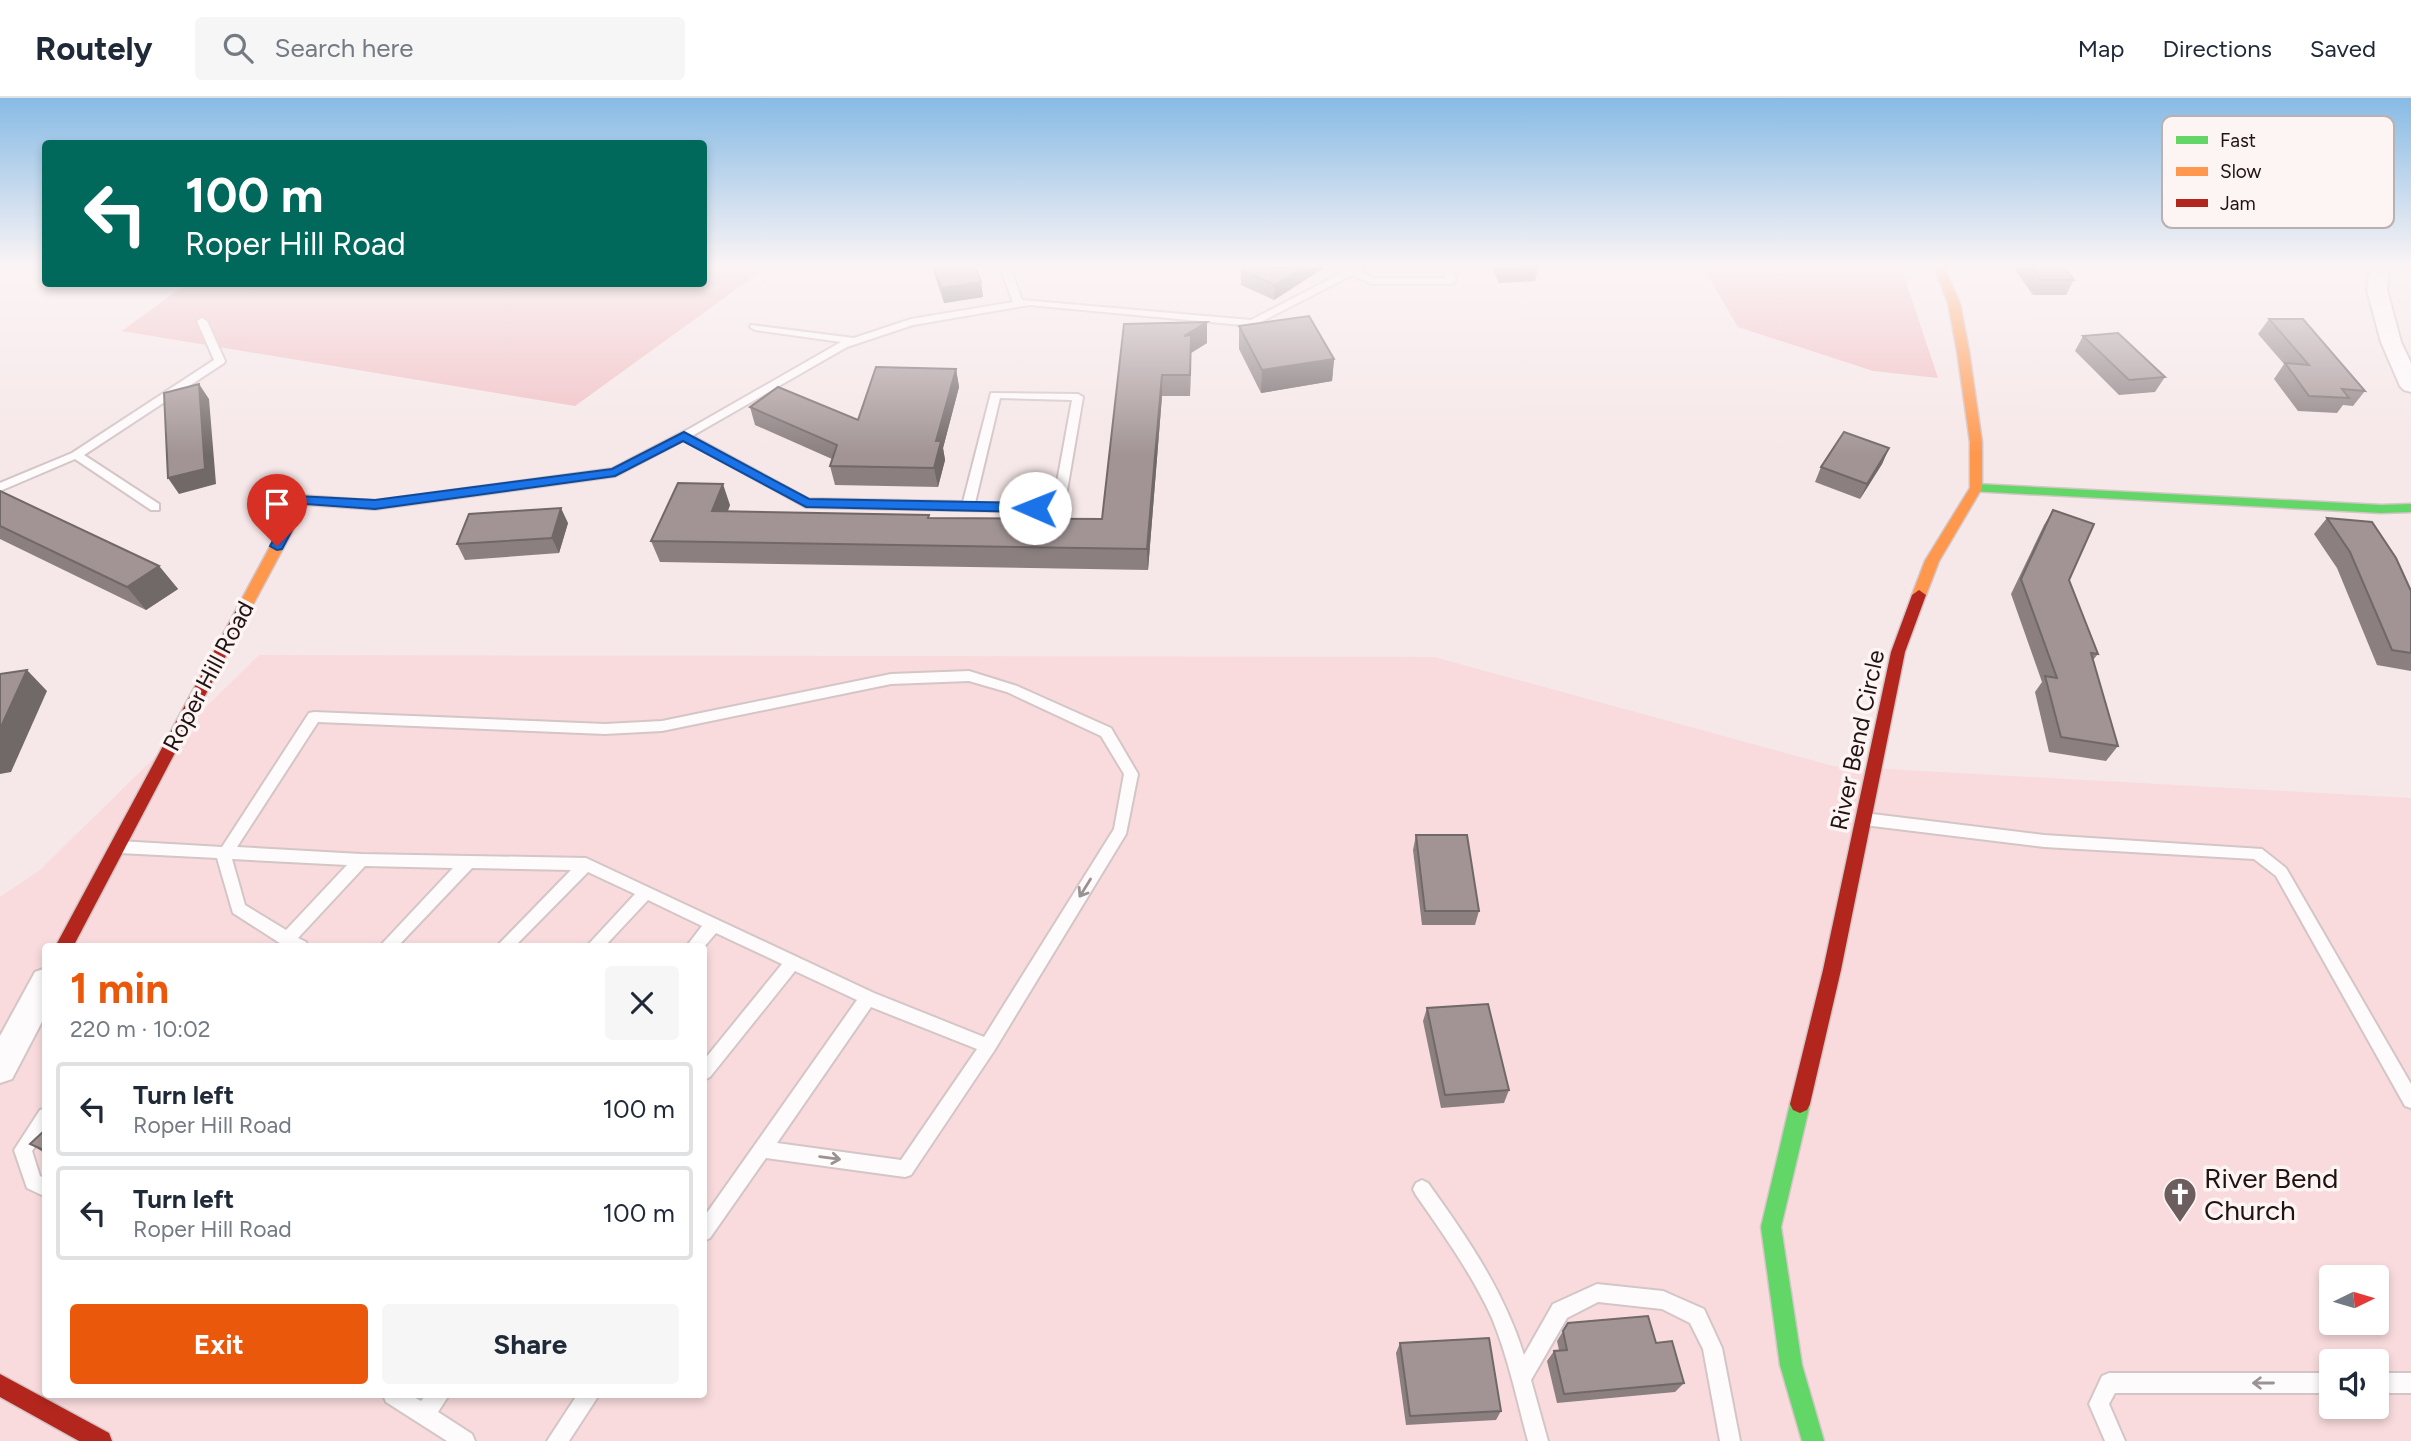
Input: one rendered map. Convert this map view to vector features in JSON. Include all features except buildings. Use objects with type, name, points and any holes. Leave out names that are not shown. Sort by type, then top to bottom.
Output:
[{"type":"street","points":[[1959,330],[1976,442],[1976,488],[2411,508]]},
{"type":"street","points":[[2388,330],[2411,386]]},
{"type":"street","name":"River Bend Circle","points":[[1813,1441],[1791,1366],[1771,1227],[1832,970],[1898,652],[1933,561],[1976,488]]},
{"type":"street","name":"Roper Hill Road","points":[[66,943],[302,499]]},
{"type":"street","points":[[0,1068],[42,989]]},
{"type":"street","points":[[0,1385],[101,1441]]},
{"type":"lane","points":[[0,488],[76,455],[220,361],[206,330]]},
{"type":"lane","points":[[774,330],[855,341]]},
{"type":"lane","name":"Roper Hill Road","points":[[302,499],[375,505],[615,472],[684,436],[843,345],[888,330]]},
{"type":"lane","points":[[684,436],[806,503],[968,507],[1058,508],[1078,397],[995,395],[968,507]]},
{"type":"lane","points":[[76,455],[155,507]]},
{"type":"lane","points":[[361,860],[293,943],[238,909],[224,855],[314,717],[605,730],[662,726],[891,679],[969,676],[1012,689],[1106,732],[1131,774],[1121,830],[988,1046],[905,1169],[762,1149]]},
{"type":"lane","points":[[1863,818],[2044,841],[2257,853],[2281,872],[2411,1100]]},
{"type":"lane","points":[[117,847],[224,855],[361,860],[586,864],[868,998],[988,1046]]},
{"type":"lane","points":[[391,943],[468,862]]},
{"type":"lane","points":[[509,943],[586,864]]},
{"type":"lane","points":[[598,943],[646,892]]},
{"type":"lane","points":[[697,943],[714,924]]},
{"type":"lane","points":[[707,1068],[793,962]]},
{"type":"lane","points":[[707,1228],[868,998]]},
{"type":"lane","points":[[42,1122],[23,1150],[33,1182],[42,1187]]},
{"type":"lane","points":[[1422,1189],[1465,1248],[1493,1300],[1521,1379],[1538,1441]]},
{"type":"lane","points":[[1521,1379],[1560,1311],[1597,1293],[1663,1300],[1697,1316],[1712,1348],[1730,1441]]},
{"type":"lane","points":[[2115,1441],[2099,1404],[2109,1383],[2319,1383]]},
{"type":"lane","points":[[2389,1383],[2411,1383]]},
{"type":"lane","points":[[50,1411],[63,1398]]},
{"type":"lane","points":[[398,1398],[465,1441]]},
{"type":"lane","points":[[423,1414],[436,1398]]},
{"type":"lane","points":[[557,1441],[587,1398]]},
{"type":"shaded area","points":[[124,330],[680,330],[575,406],[122,331]]},
{"type":"shaded area","points":[[1746,330],[1922,330],[1938,378],[1873,371]]},
{"type":"shaded area","points":[[259,655],[1434,657],[1833,766],[2411,798],[2411,1441],[0,1441],[0,897],[40,870]]},
{"type":"traffic: fast","points":[[1976,488],[2381,509],[2411,508]]},
{"type":"traffic: fast","points":[[1800,1104],[1771,1227],[1791,1365],[1813,1441]]},
{"type":"traffic: slow","points":[[1919,595],[1932,561],[1976,488],[1976,442],[1959,330]]},
{"type":"traffic: slow","points":[[242,612],[302,500]]},
{"type":"traffic: jam","points":[[1800,1104],[1832,970],[1898,652],[1919,595]]},
{"type":"traffic: jam","points":[[66,943],[242,612]]},
{"type":"traffic: jam","points":[[0,1385],[101,1441]]},
{"type":"place","name":"River Bend Church","points":[[2180,1224]]},
{"type":"route","points":[[277,546],[302,499],[375,505],[615,472],[684,436],[806,503],[1035,508]]}]
